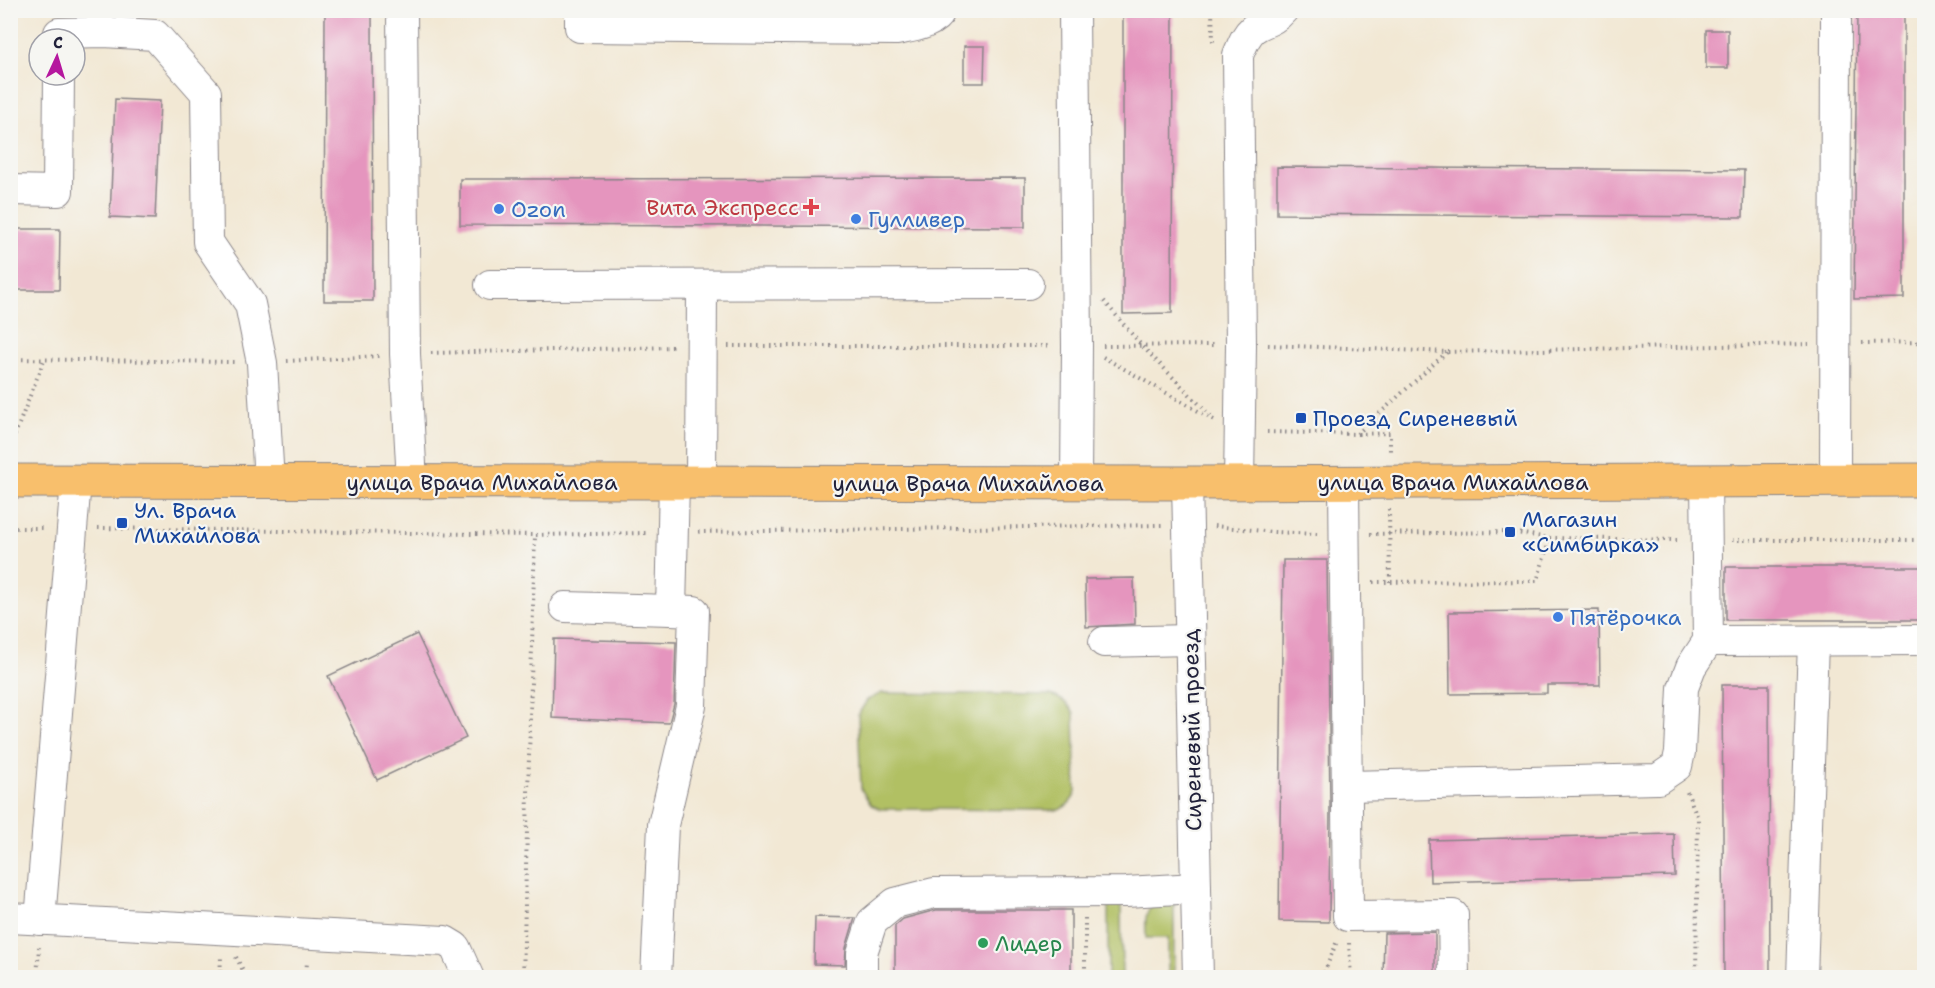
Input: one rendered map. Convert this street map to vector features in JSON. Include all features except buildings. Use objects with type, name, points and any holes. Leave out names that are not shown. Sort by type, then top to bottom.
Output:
[{"type":"main road","name":"улица Врача Михайлова","points":[[10,481],[1344,483],[1924,480]]},
{"type":"street","points":[[402,10],[405,354],[412,482]]},
{"type":"street","points":[[580,10],[580,27],[896,30],[921,25],[938,16],[940,10]]},
{"type":"street","points":[[1074,10],[1077,267],[1081,346],[1076,483]]},
{"type":"street","points":[[1239,483],[1238,55],[1244,41],[1254,28],[1274,20],[1283,10]]},
{"type":"street","points":[[1835,481],[1836,10]]},
{"type":"street","points":[[82,27],[105,21],[155,35],[206,93],[208,242],[250,304],[262,363],[269,482]]},
{"type":"street","points":[[10,190],[58,190],[59,87]]},
{"type":"street","points":[[490,285],[1028,284]]},
{"type":"street","points":[[671,610],[673,532],[688,482],[702,346],[702,285]]},
{"type":"street","points":[[40,920],[76,481]]},
{"type":"street","points":[[1347,786],[1658,779],[1677,766],[1680,752],[1683,688],[1691,667],[1708,641],[1706,482]]},
{"type":"street","name":"Сиреневый проезд","points":[[1187,483],[1198,978]]},
{"type":"street","points":[[1344,483],[1348,916],[1453,915],[1454,978]]},
{"type":"street","points":[[565,608],[694,611],[691,706],[663,825],[656,978]]},
{"type":"street","points":[[1104,642],[1190,640]]},
{"type":"street","points":[[1708,641],[1924,640]]},
{"type":"street","points":[[1802,978],[1813,641]]},
{"type":"street","points":[[862,978],[862,952],[872,922],[895,903],[934,894],[1196,888]]},
{"type":"street","points":[[10,918],[445,941],[455,947],[469,978]]},
{"type":"path","points":[[1077,267],[1142,346],[1216,421],[1081,346]]},
{"type":"path","points":[[10,359],[262,363],[405,354],[702,346],[1240,345],[1448,352],[1924,342]]},
{"type":"path","points":[[1357,434],[1448,352]]},
{"type":"path","points":[[10,436],[14,437],[44,360]]},
{"type":"path","points":[[1240,430],[1274,433],[1390,434]]},
{"type":"path","points":[[10,528],[535,535],[1223,526],[1273,532],[1344,536],[1389,533],[1510,532],[1550,538],[1924,540]]},
{"type":"path","points":[[1389,533],[1390,582]]},
{"type":"path","points":[[523,978],[535,535]]},
{"type":"path","points":[[1345,582],[1537,581],[1550,538]]},
{"type":"path","points":[[1677,766],[1698,818],[1696,978]]},
{"type":"path","points":[[1085,892],[1085,978]]},
{"type":"path","points":[[1322,978],[1348,916]]},
{"type":"path","points":[[1348,916],[1351,978]]},
{"type":"green space","points":[[882,693],[1051,695],[1059,698],[1074,714],[1076,792],[1073,798],[1068,805],[1059,810],[880,809],[871,805],[861,789],[858,715],[867,700]]},
{"type":"green space","points":[[1108,899],[1121,905],[1122,977],[1108,977]]},
{"type":"green space","points":[[1174,901],[1174,977],[1168,977],[1168,938],[1146,938],[1146,921],[1148,911],[1152,907]]},
{"type":"place","name":"Вита Экспресс","points":[[811,207]]},
{"type":"place","name":"Ozon","points":[[499,209]]},
{"type":"place","name":"Гулливер","points":[[856,219]]},
{"type":"place","name":"Проезд Сиреневый","points":[[1301,418]]},
{"type":"place","name":"Ул. Врача Михайлова","points":[[122,523]]},
{"type":"place","name":"Магазин «Симбирка»","points":[[1510,532]]},
{"type":"place","name":"Пятёрочка","points":[[1558,617]]},
{"type":"place","name":"Лидер","points":[[983,943]]}]
